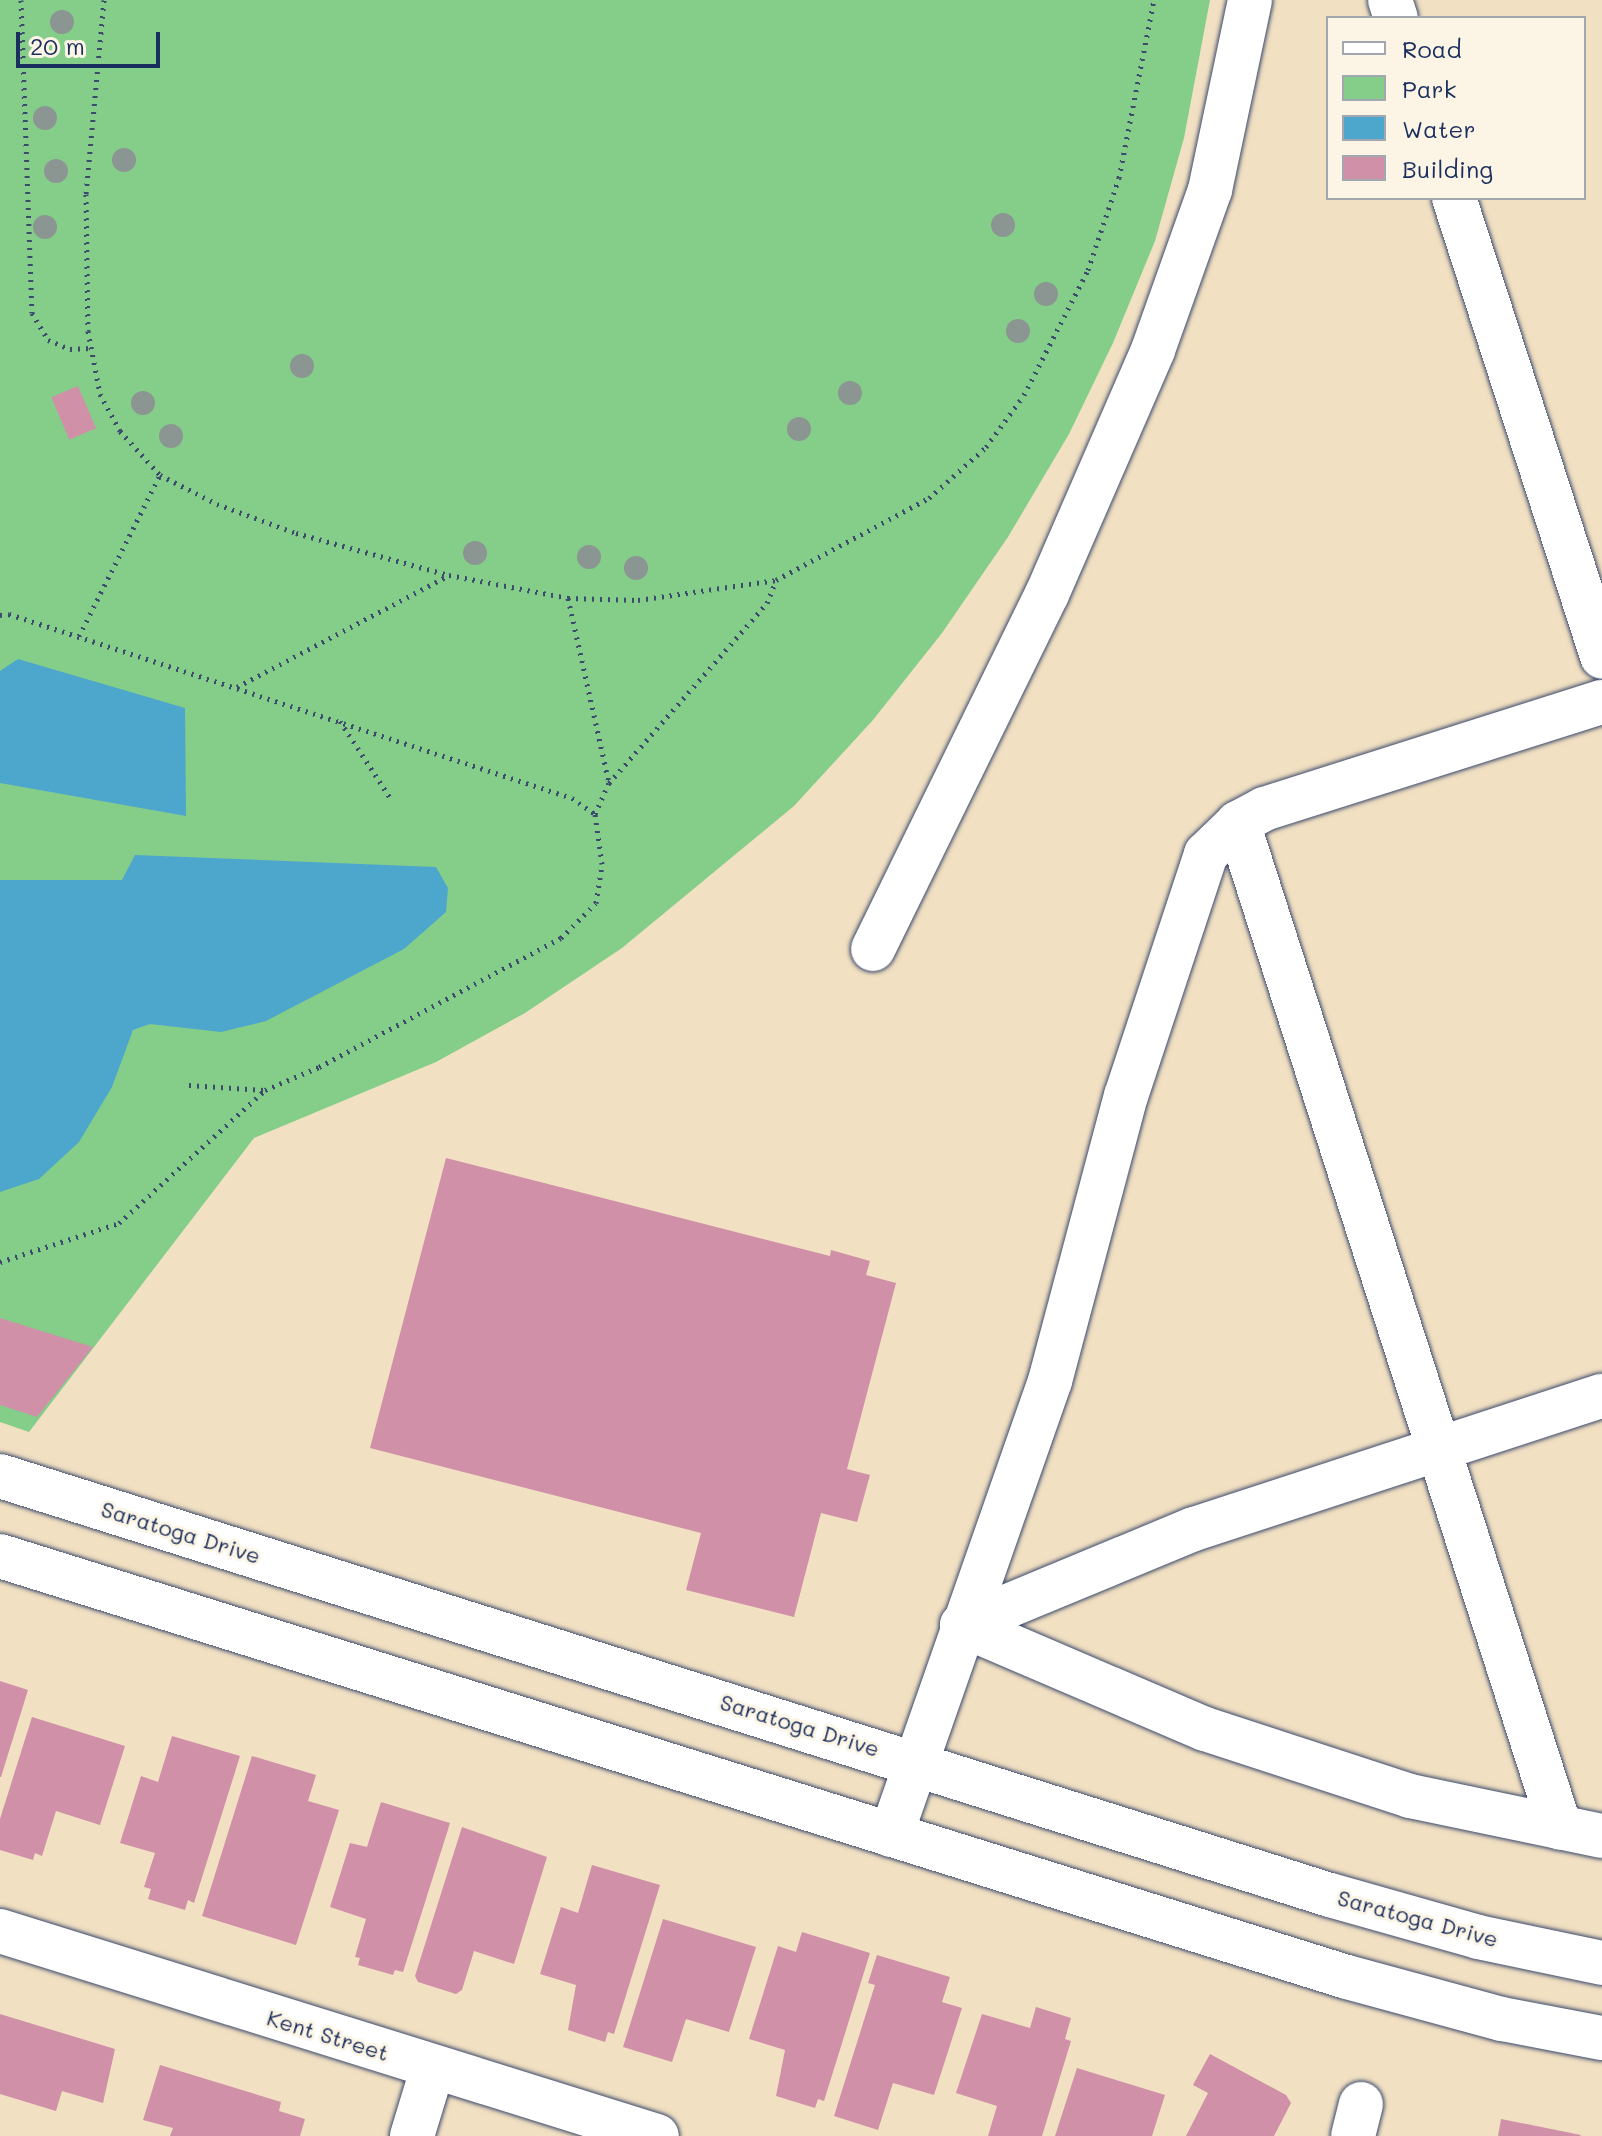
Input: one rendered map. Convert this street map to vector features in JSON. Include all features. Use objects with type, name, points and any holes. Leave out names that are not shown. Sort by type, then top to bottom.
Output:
[{"type":"main road","points":[[873,949],[1047,594],[1153,350],[1210,190],[1250,0]]},
{"type":"main road","points":[[1455,200],[1602,657]]},
{"type":"main road","points":[[891,1835],[962,1625],[1050,1381],[1126,1096],[1206,854],[1238,823],[1264,809],[1602,702]]},
{"type":"main road","points":[[1238,823],[1441,1449],[1581,1832]]},
{"type":"main road","points":[[962,1625],[1194,1529],[1602,1396]]},
{"type":"main road","name":"Saratoga Drive","points":[[0,1476],[915,1761],[1330,1895],[1478,1937],[1602,1963]]},
{"type":"main road","points":[[0,1556],[1361,1981],[1502,2019],[1602,2038]]},
{"type":"main road","points":[[962,1625],[1205,1729],[1410,1796],[1581,1832]]},
{"type":"main road","name":"Kent Street","points":[[0,1931],[657,2136]]},
{"type":"main road","points":[[412,2136],[433,2067]]},
{"type":"path","points":[[21,0],[32,313],[48,340],[70,349],[91,348]]},
{"type":"path","points":[[104,0],[86,194],[91,348],[100,394],[120,431],[160,475],[217,504],[296,533],[449,575],[568,598],[638,600],[776,580],[929,498],[986,447],[1024,395],[1088,270],[1119,178],[1154,0]]},
{"type":"path","points":[[79,636],[160,475]]},
{"type":"path","points":[[236,687],[449,575]]},
{"type":"path","points":[[0,1262],[119,1223],[265,1090],[319,1067],[561,938],[596,903],[602,864],[595,814],[609,783],[767,603],[776,580]]},
{"type":"path","points":[[568,598],[609,783]]},
{"type":"path","points":[[0,615],[79,636],[339,720],[572,798],[595,814]]},
{"type":"path","points":[[339,720],[391,799]]},
{"type":"path","points":[[189,1085],[265,1090]]},
{"type":"green space","points":[[0,0],[1210,0],[1184,138],[1155,241],[1113,343],[1069,434],[1008,537],[942,633],[873,720],[794,806],[622,948],[525,1013],[436,1062],[254,1138],[29,1432],[0,1422]]},
{"type":"water","points":[[18,659],[185,708],[186,816],[0,783],[0,671]]},
{"type":"water","points":[[135,855],[436,867],[448,888],[446,912],[404,949],[266,1021],[221,1032],[150,1024],[133,1030],[112,1087],[79,1142],[39,1179],[0,1192],[0,880],[122,880]]},
{"type":"building","points":[[78,386],[96,428],[69,440],[51,397]]},
{"type":"building","points":[[446,1158],[830,1256],[831,1250],[870,1261],[866,1275],[896,1283],[847,1469],[870,1475],[857,1522],[821,1513],[794,1617],[686,1590],[701,1533],[370,1448]]},
{"type":"building","points":[[0,1318],[93,1347],[37,1417],[0,1405]]},
{"type":"building","points":[[0,1681],[28,1690],[1,1777],[0,1777]]},
{"type":"building","points":[[32,1717],[125,1746],[100,1825],[56,1811],[42,1856],[35,1853],[33,1860],[0,1850],[0,1819]]},
{"type":"building","points":[[172,1736],[240,1756],[194,1903],[188,1900],[185,1910],[148,1899],[151,1889],[144,1887],[155,1853],[120,1843],[141,1776],[158,1782]]},
{"type":"building","points":[[252,1756],[316,1775],[308,1801],[339,1810],[296,1945],[202,1916]]},
{"type":"building","points":[[381,1802],[450,1823],[403,1972],[395,1970],[393,1975],[358,1965],[360,1958],[355,1957],[366,1919],[330,1907],[350,1843],[367,1847]]},
{"type":"building","points":[[462,1827],[547,1857],[514,1964],[474,1951],[462,1990],[456,1994],[418,1982],[415,1976]]},
{"type":"building","points":[[592,1865],[660,1885],[614,2034],[608,2032],[605,2042],[568,2030],[576,1985],[540,1974],[561,1907],[578,1913]]},
{"type":"building","points":[[663,1919],[756,1947],[729,2032],[686,2019],[672,2062],[623,2047]]},
{"type":"building","points":[[802,1932],[870,1953],[824,2101],[818,2099],[815,2108],[776,2096],[785,2050],[749,2039],[778,1946],[796,1952]]},
{"type":"building","points":[[877,1955],[950,1977],[942,2002],[962,2008],[934,2095],[893,2083],[878,2130],[834,2116],[875,1985],[868,1983]]},
{"type":"building","points":[[1036,2007],[1071,2018],[1065,2039],[1071,2041],[1042,2136],[988,2136],[997,2106],[956,2093],[982,2014],[1030,2028]]},
{"type":"building","points":[[0,2014],[115,2049],[103,2103],[62,2091],[56,2111],[0,2094]]},
{"type":"building","points":[[1210,2054],[1286,2095],[1291,2103],[1274,2136],[1186,2136],[1208,2093],[1193,2085]]},
{"type":"building","points":[[160,2065],[281,2102],[279,2111],[305,2119],[300,2136],[170,2136],[173,2128],[143,2120]]},
{"type":"building","points":[[1077,2068],[1165,2095],[1152,2136],[1055,2136]]},
{"type":"building","points":[[1501,2119],[1581,2135],[1498,2136]]}]
